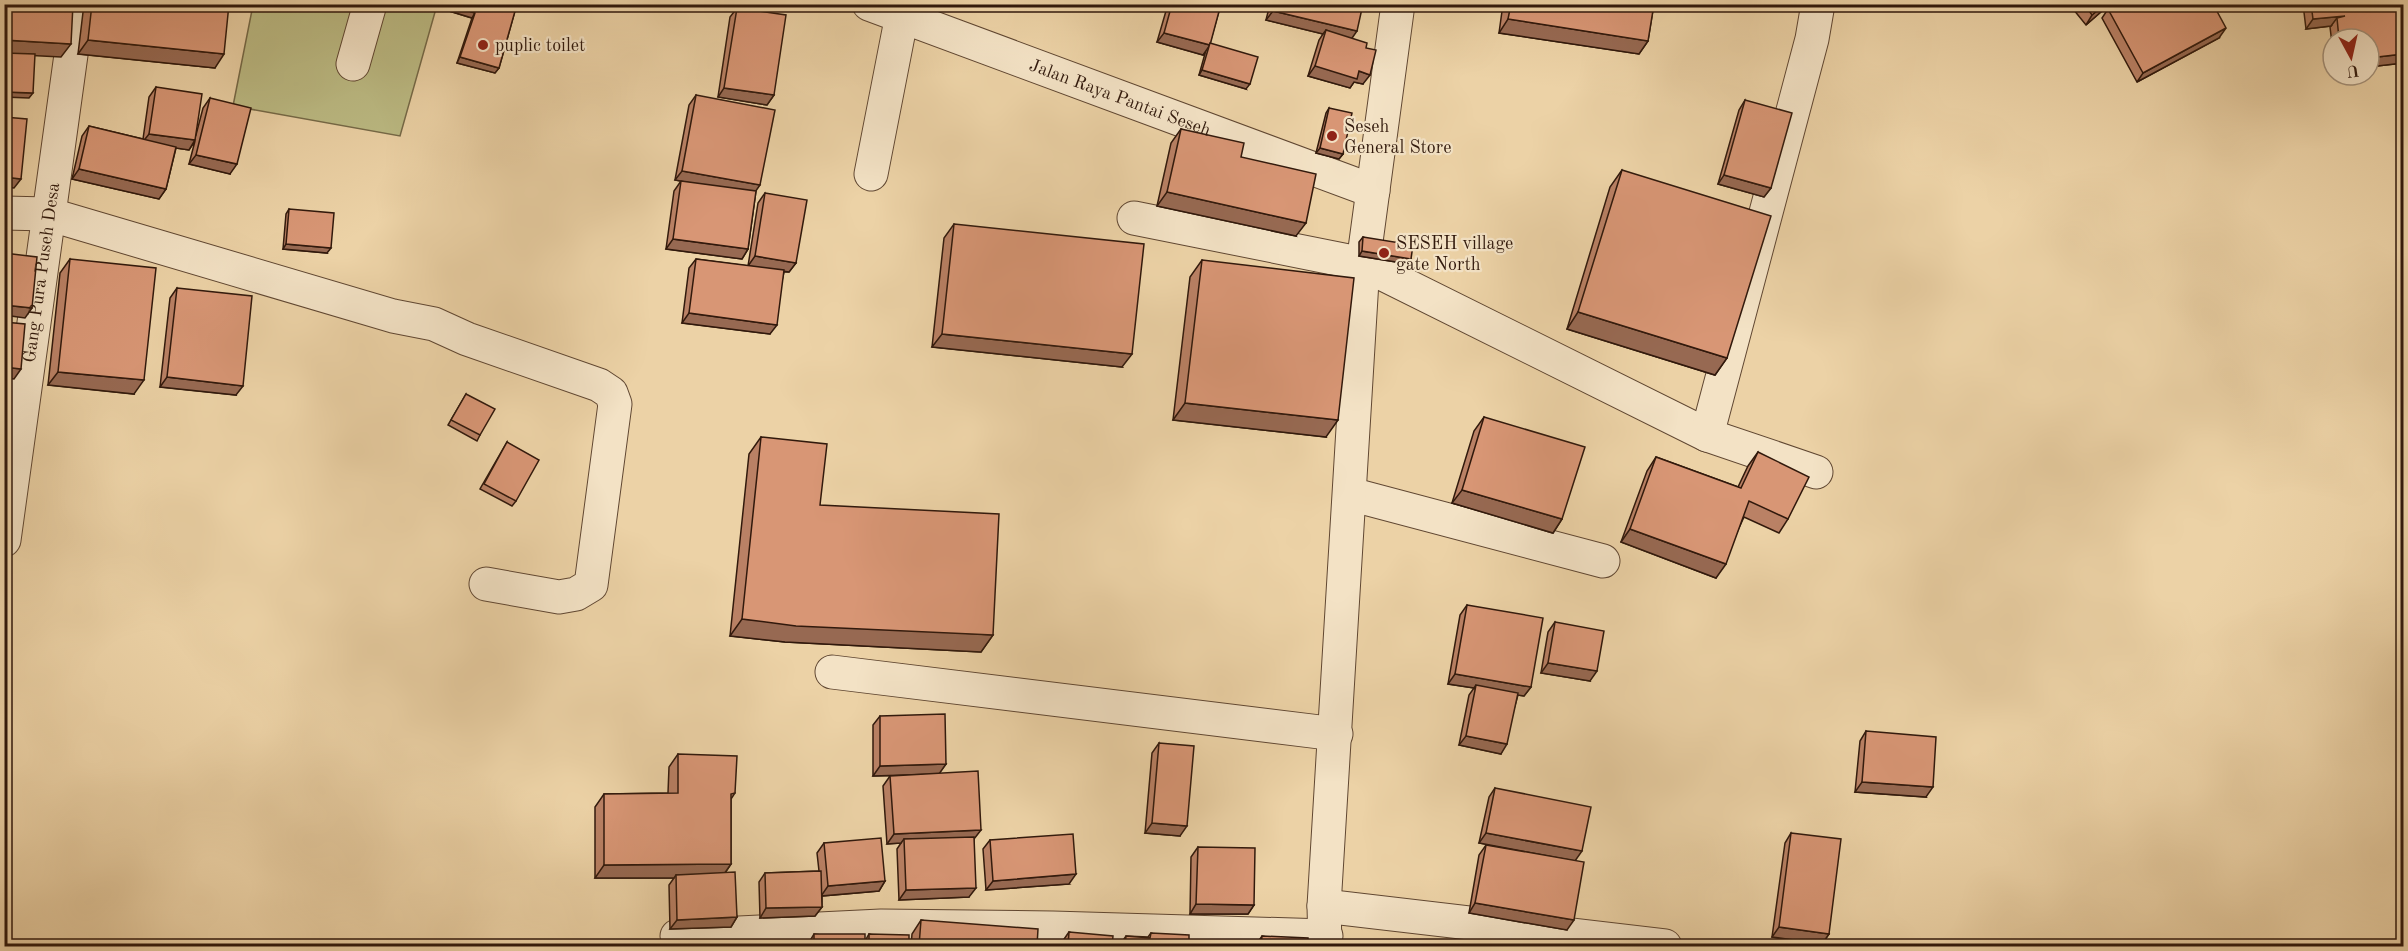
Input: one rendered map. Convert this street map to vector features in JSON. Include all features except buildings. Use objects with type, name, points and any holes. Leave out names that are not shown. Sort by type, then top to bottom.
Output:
[{"type":"street","name":"Gang Pura Puseh Desa","points":[[4,540],[78,4]]},
{"type":"street","points":[[352,64],[370,4]]},
{"type":"street","name":"Jalan Raya Pantai Seseh","points":[[869,4],[1373,191]]},
{"type":"street","points":[[1325,929],[1363,264],[1398,4]]},
{"type":"street","points":[[1707,435],[1812,39],[1818,4]]},
{"type":"street","points":[[871,174],[902,15]]},
{"type":"street","points":[[4,213],[48,214],[393,316],[434,324],[467,339],[599,385],[611,393],[615,404],[591,585],[576,594],[559,597],[486,584]]},
{"type":"street","points":[[1134,218],[1363,264],[1707,435],[1816,472]]},
{"type":"street","points":[[1350,494],[1603,561]]},
{"type":"street","points":[[832,672],[1336,734]]},
{"type":"street","points":[[677,936],[881,926],[1325,929],[1665,946]]},
{"type":"shaded area","points":[[253,5],[437,5],[400,136],[233,106]]},
{"type":"place","name":"puplic toilet","points":[[483,45]]},
{"type":"place","name":"Seseh General Store","points":[[1332,136]]},
{"type":"place","name":"SESEH village gate North","points":[[1384,253]]}]
